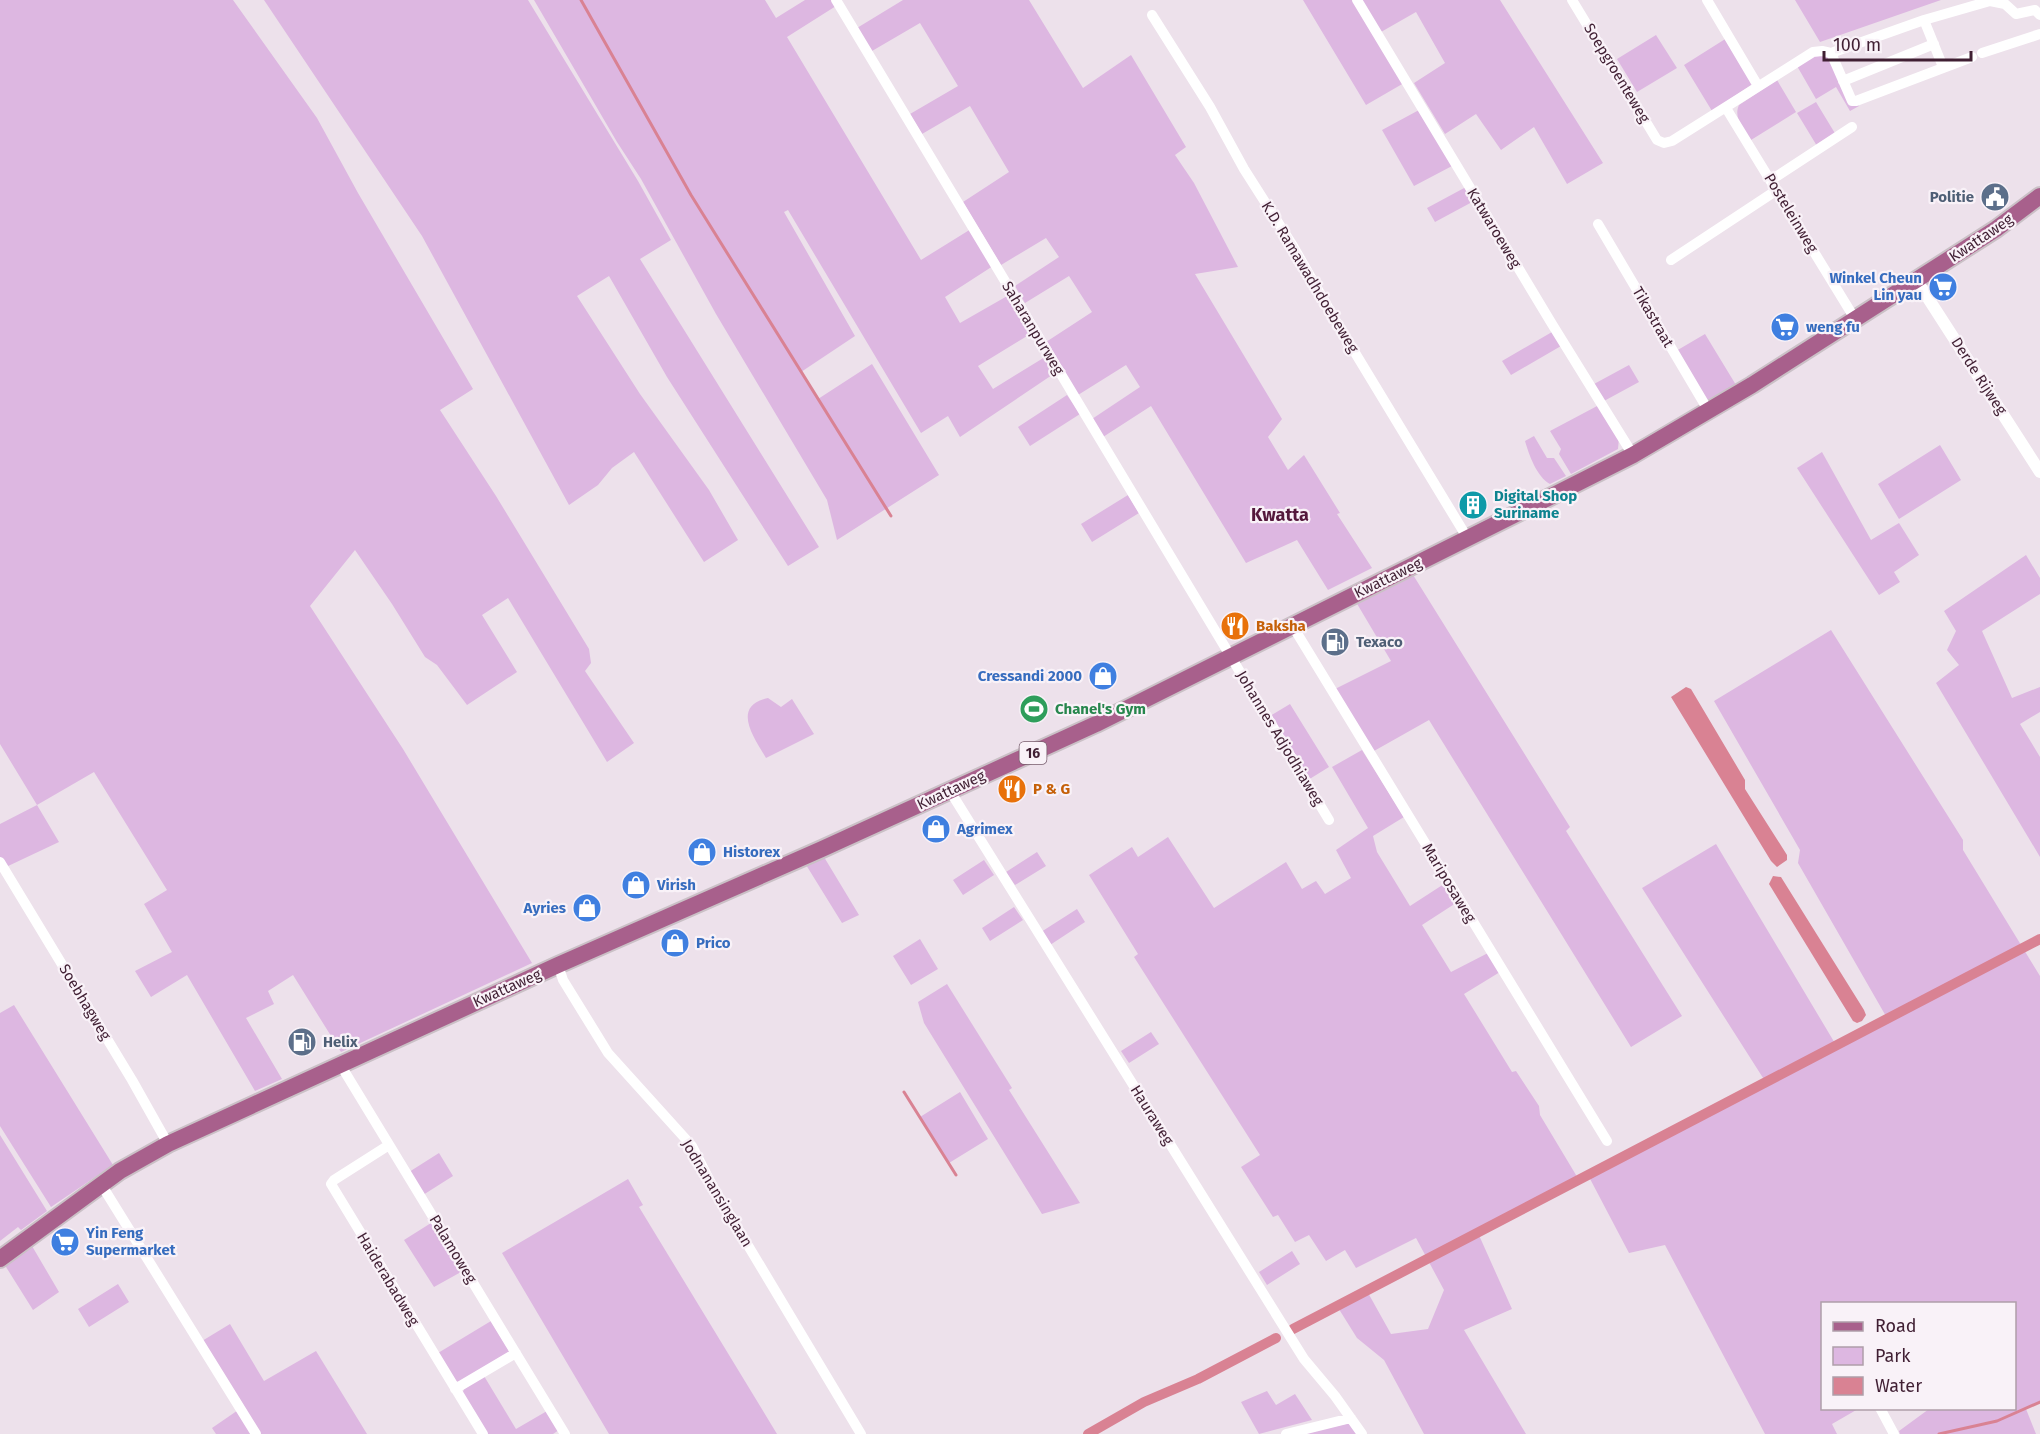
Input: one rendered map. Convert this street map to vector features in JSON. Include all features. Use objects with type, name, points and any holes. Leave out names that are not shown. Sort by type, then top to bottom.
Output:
[{"type":"main road","name":"Kwattaweg","points":[[0,1259],[101,1184],[136,1161],[168,1144],[558,965],[1096,724],[1634,455],[1752,385],[1917,281],[1996,229],[2040,196]]},
{"type":"street","name":"Saharanpurweg","points":[[836,0],[1230,656]]},
{"type":"street","name":"Katwaroeweg","points":[[1357,0],[1552,324],[1634,455]]},
{"type":"street","name":"Soepgroenteweg","points":[[1572,0],[1657,140],[1664,143],[1672,141],[1726,108]]},
{"type":"street","points":[[1707,0],[1758,86]]},
{"type":"street","points":[[1726,108],[1813,52],[1831,53],[1924,20],[1990,1],[2005,4],[2016,14],[2035,10],[2040,15]]},
{"type":"street","name":"K.D. Ramawadhdoebeweg","points":[[1152,15],[1210,107],[1244,169],[1293,246],[1468,539]]},
{"type":"street","points":[[1924,20],[1943,67]]},
{"type":"street","points":[[1831,53],[1852,101],[1856,101],[1943,67],[2040,34]]},
{"type":"street","points":[[1843,81],[1934,44]]},
{"type":"street","name":"Posteleinweg","points":[[1726,108],[1855,319]]},
{"type":"street","points":[[1771,180],[1852,127]]},
{"type":"street","points":[[1671,260],[1778,190]]},
{"type":"street","name":"Tikastraat","points":[[1598,224],[1708,410]]},
{"type":"street","name":"Derde Rijweg","points":[[1917,281],[2040,472]]},
{"type":"street","name":"Mariposaweg","points":[[1292,625],[1607,1141]]},
{"type":"street","name":"Johannes Adjodhiaweg","points":[[1230,656],[1329,820]]},
{"type":"street","name":"Hauraweg","points":[[950,791],[1304,1359],[1362,1434]]},
{"type":"street","name":"Soebhagweg","points":[[0,862],[132,1080],[168,1144]]},
{"type":"street","name":"Jodnanansinglaan","points":[[558,965],[563,980],[608,1053],[692,1146],[713,1187],[861,1434]]},
{"type":"street","name":"Palamoweg","points":[[340,1064],[565,1434]]},
{"type":"street","name":"Haiderabadweg","points":[[389,1145],[331,1184],[483,1434]]},
{"type":"street","points":[[101,1184],[256,1434]]},
{"type":"street","points":[[455,1389],[516,1353]]},
{"type":"street","points":[[1881,1410],[1894,1434]]},
{"type":"street","points":[[1286,1434],[1351,1418]]},
{"type":"green space","points":[[0,0],[233,0],[317,118],[358,193],[473,389],[440,410],[496,496],[589,649],[591,663],[585,671],[634,743],[607,762],[508,598],[482,615],[517,672],[467,705],[437,665],[425,657],[355,550],[310,606],[403,749],[532,963],[341,1052],[293,975],[268,991],[274,1004],[246,1018],[282,1079],[255,1091],[187,975],[151,997],[135,971],[172,952],[144,904],[167,890],[94,772],[37,805],[0,744]]},
{"type":"green space","points":[[264,0],[528,0],[638,181],[671,240],[640,259],[819,547],[788,566],[667,377],[609,276],[577,296],[640,394],[709,490],[738,540],[704,562],[634,452],[612,468],[598,485],[569,505],[422,236]]},
{"type":"green space","points":[[534,0],[765,0],[776,18],[805,0],[832,0],[836,6],[787,37],[921,260],[971,229],[993,266],[945,297],[960,323],[1009,295],[1032,333],[978,366],[993,389],[1045,357],[1055,373],[960,437],[948,416],[921,433],[788,210],[784,212],[855,336],[801,372],[818,399],[872,364],[939,475],[837,540],[827,500],[716,314],[641,179]]},
{"type":"green space","points":[[903,0],[1029,0],[1083,88],[1131,55],[1186,147],[1175,155],[1194,183],[1238,267],[1195,274],[1282,419],[1268,437],[1288,470],[1304,455],[1340,513],[1337,514],[1372,568],[1328,590],[1297,540],[1246,563],[1151,406],[1103,437],[1092,419],[1140,387],[1126,365],[1078,395],[1046,342],[1092,312],[1069,276],[1025,303],[1015,286],[1059,257],[1046,238],[1001,265],[963,202],[1009,172],[970,106],[922,134],[910,114],[958,86],[920,23],[872,51],[857,28]]},
{"type":"green space","points":[[1303,0],[1354,0],[1404,83],[1366,105]]},
{"type":"green space","points":[[1362,0],[1500,0],[1603,163],[1567,184],[1534,127],[1501,150],[1476,114],[1445,134],[1414,83],[1445,63],[1416,12],[1381,32]]},
{"type":"green space","points":[[1795,0],[1941,0],[1820,42]]},
{"type":"green space","points":[[1656,35],[1677,68],[1637,92],[1617,59]]},
{"type":"green space","points":[[1730,36],[1754,83],[1712,111],[1684,65]]},
{"type":"green space","points":[[1824,55],[1834,59],[1859,106],[1850,111],[1836,87],[1816,99],[1797,66],[1812,56]]},
{"type":"green space","points":[[1777,80],[1796,112],[1751,140],[1738,119],[1739,105]]},
{"type":"green space","points":[[1816,102],[1836,135],[1817,146],[1797,113]]},
{"type":"green space","points":[[1419,110],[1452,166],[1414,186],[1382,130]]},
{"type":"green space","points":[[1466,187],[1474,201],[1435,222],[1427,208]]},
{"type":"green space","points":[[1552,332],[1561,346],[1511,375],[1502,361]]},
{"type":"green space","points":[[1705,334],[1736,385],[1707,400],[1676,351]]},
{"type":"green space","points":[[1629,365],[1639,382],[1604,401],[1594,384]]},
{"type":"green space","points":[[1067,395],[1080,414],[1030,446],[1018,427]]},
{"type":"green space","points":[[1599,405],[1619,438],[1618,449],[1571,474],[1559,454],[1561,449],[1550,431]]},
{"type":"green space","points":[[1534,436],[1547,458],[1554,458],[1566,476],[1550,484],[1537,471],[1525,441]]},
{"type":"green space","points":[[1940,445],[1961,480],[1899,519],[1878,484]]},
{"type":"green space","points":[[1822,452],[1871,540],[1899,523],[1919,555],[1894,572],[1900,582],[1879,595],[1797,468]]},
{"type":"green space","points":[[1128,495],[1139,513],[1092,542],[1081,524]]},
{"type":"green space","points":[[2026,555],[2040,578],[2040,594],[1982,631],[2012,698],[2040,687],[2040,712],[2020,724],[2040,757],[2040,857],[1936,683],[1959,665],[1947,650],[1956,631],[1944,611]]},
{"type":"green space","points":[[1410,570],[1570,827],[1566,831],[1682,1016],[1631,1047],[1429,720],[1374,751],[1335,689],[1391,661],[1353,597]]},
{"type":"green space","points":[[1831,630],[1963,840],[1963,850],[2040,976],[2040,1402],[2026,1409],[2036,1434],[1900,1434],[1899,1431],[1928,1410],[2016,1410],[2016,1302],[1821,1302],[1821,1410],[1856,1410],[1832,1424],[1837,1434],[1765,1434],[1665,1245],[1629,1253],[1588,1175],[1765,1081],[1642,888],[1716,844],[1836,1045],[1887,1018],[1798,863],[1800,850],[1714,701]]},
{"type":"green space","points":[[768,698],[781,707],[792,699],[814,734],[766,758],[752,733],[748,715],[750,708],[757,702]]},
{"type":"green space","points":[[1290,704],[1329,767],[1308,780],[1270,716]]},
{"type":"green space","points":[[1362,750],[1404,817],[1373,836],[1377,852],[1410,906],[1444,884],[1456,903],[1422,925],[1451,972],[1488,953],[1500,972],[1464,994],[1512,1072],[1516,1071],[1539,1106],[1540,1115],[1579,1180],[1478,1233],[1512,1309],[1464,1330],[1526,1434],[1424,1434],[1384,1360],[1357,1338],[1337,1306],[1367,1291],[1391,1334],[1428,1329],[1444,1290],[1416,1238],[1356,1268],[1345,1250],[1326,1261],[1309,1235],[1295,1242],[1278,1215],[1273,1217],[1241,1167],[1260,1155],[1134,957],[1138,954],[1089,875],[1132,847],[1138,857],[1168,837],[1214,908],[1286,862],[1302,889],[1316,881],[1325,894],[1351,878],[1336,850],[1368,828],[1332,767]]},
{"type":"green space","points":[[37,805],[59,842],[6,867],[0,857],[0,824]]},
{"type":"green space","points":[[821,852],[859,915],[842,923],[803,860]]},
{"type":"green space","points":[[1037,852],[1046,866],[1015,885],[1006,872]]},
{"type":"green space","points":[[984,860],[994,875],[963,895],[953,880]]},
{"type":"green space","points":[[1014,907],[1023,920],[990,941],[982,928]]},
{"type":"green space","points":[[1077,909],[1085,922],[1050,945],[1041,932]]},
{"type":"green space","points":[[920,939],[938,969],[911,985],[893,956]]},
{"type":"green space","points":[[947,984],[1012,1088],[1009,1090],[1080,1203],[1042,1214],[924,1023],[918,1002]]},
{"type":"green space","points":[[14,1005],[113,1165],[51,1207],[0,1126],[0,1013]]},
{"type":"green space","points":[[1151,1032],[1159,1044],[1129,1063],[1121,1051]]},
{"type":"green space","points":[[960,1092],[988,1139],[949,1163],[920,1117]]},
{"type":"green space","points":[[0,1135],[47,1211],[21,1230],[18,1227],[0,1241]]},
{"type":"green space","points":[[439,1153],[453,1176],[423,1195],[409,1172]]},
{"type":"green space","points":[[628,1179],[643,1205],[639,1207],[777,1434],[609,1434],[502,1253]]},
{"type":"green space","points":[[431,1223],[461,1272],[434,1287],[404,1240]]},
{"type":"green space","points":[[25,1241],[32,1246],[59,1292],[33,1310],[1,1259]]},
{"type":"green space","points":[[1292,1251],[1300,1264],[1267,1285],[1259,1272]]},
{"type":"green space","points":[[118,1284],[129,1302],[89,1327],[78,1309]]},
{"type":"green space","points":[[491,1321],[509,1353],[459,1382],[455,1381],[438,1353]]},
{"type":"green space","points":[[230,1324],[264,1381],[316,1351],[367,1434],[216,1434],[212,1428],[244,1406],[202,1341]]},
{"type":"green space","points":[[484,1376],[516,1429],[547,1411],[559,1430],[553,1434],[486,1434],[462,1395],[464,1389]]},
{"type":"green space","points":[[1267,1391],[1276,1405],[1295,1394],[1312,1420],[1259,1434],[1241,1402]]},
{"type":"green space","points":[[1350,1423],[1358,1434],[1301,1434]]},
{"type":"water","points":[[1686,687],[1691,689],[1745,780],[1745,789],[1787,855],[1787,860],[1777,867],[1771,861],[1671,697]]},
{"type":"water","points":[[1773,876],[1781,877],[1864,1010],[1866,1015],[1862,1021],[1857,1023],[1853,1021],[1769,884]]},
{"type":"waterway","points":[[581,0],[691,195],[891,516]]},
{"type":"waterway","points":[[1293,1329],[2040,939]]},
{"type":"waterway","points":[[904,1092],[956,1175]]},
{"type":"waterway","points":[[1088,1434],[1144,1402],[1198,1379],[1276,1338]]},
{"type":"waterway","points":[[1939,1434],[1997,1421],[2040,1402]]},
{"type":"place","name":"Politie","points":[[1995,197]]},
{"type":"place","name":"Winkel Cheun Lin yau","points":[[1943,287]]},
{"type":"place","name":"weng fu","points":[[1785,327]]},
{"type":"place","name":"Digital Shop Suriname","points":[[1473,505]]},
{"type":"place","name":"Baksha","points":[[1235,626]]},
{"type":"place","name":"Texaco","points":[[1335,642]]},
{"type":"place","name":"Cressandi 2000","points":[[1103,676]]},
{"type":"place","name":"Chanel's Gym","points":[[1034,709]]},
{"type":"place","name":"P & G","points":[[1012,789]]},
{"type":"place","name":"Agrimex","points":[[936,829]]},
{"type":"place","name":"Historex","points":[[702,852]]},
{"type":"place","name":"Virish","points":[[636,885]]},
{"type":"place","name":"Ayries","points":[[587,908]]},
{"type":"place","name":"Prico","points":[[675,943]]},
{"type":"place","name":"Helix","points":[[302,1042]]},
{"type":"place","name":"Yin Feng Supermarket","points":[[65,1242]]},
{"type":"district","name":"Kwatta","points":[[1280,515]]}]
